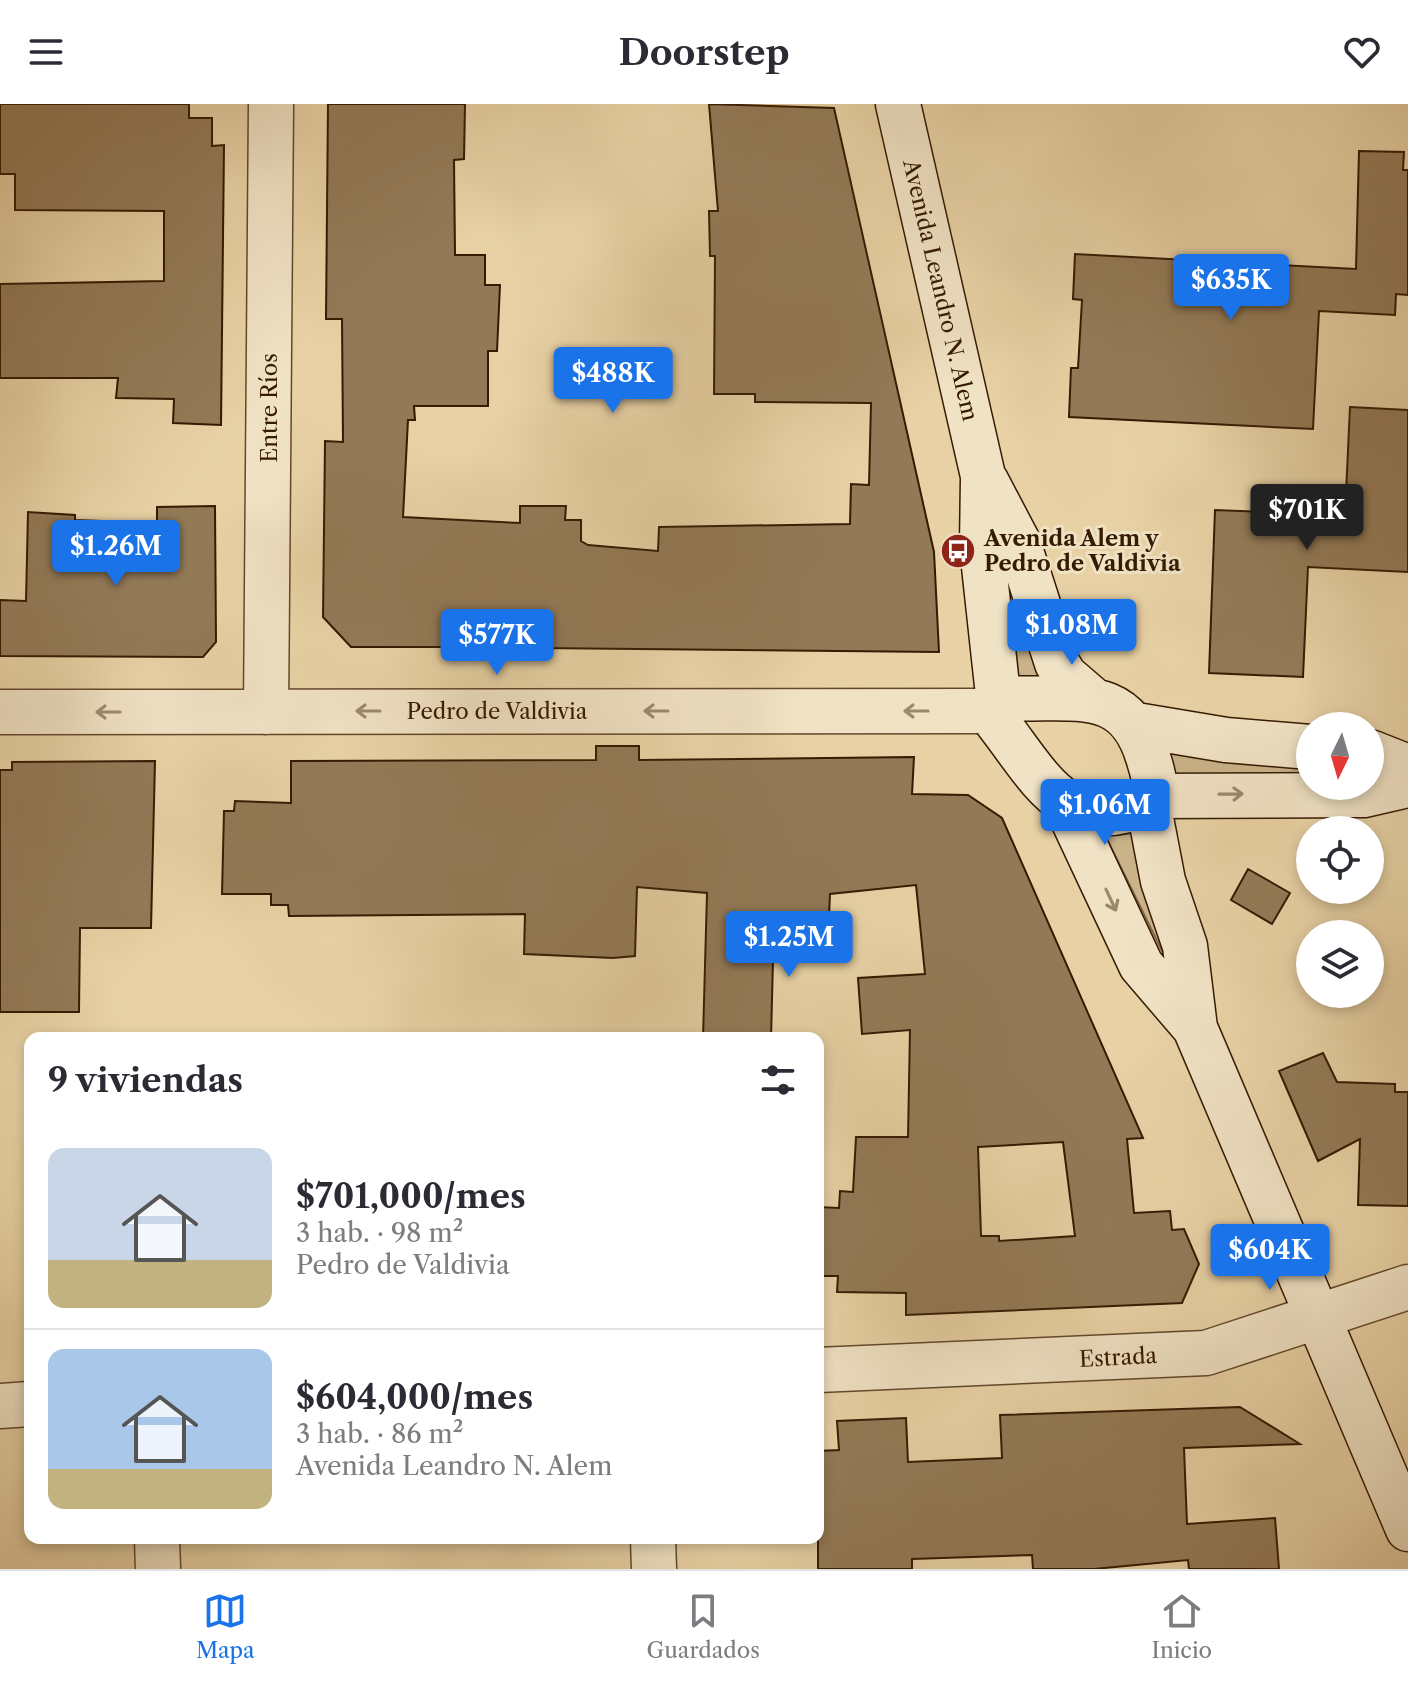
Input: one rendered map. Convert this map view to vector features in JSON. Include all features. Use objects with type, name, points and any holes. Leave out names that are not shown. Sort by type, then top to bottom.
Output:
[{"type":"street","name":"Entre Ríos","points":[[266,712],[271,104]]},
{"type":"street","name":"Avenida Leandro N. Alem","points":[[898,104],[983,476],[982,548],[997,707]]},
{"type":"street","name":"Avenida Leandro N. Alem","points":[[983,476],[1018,542],[1057,663],[1065,676],[1094,701]]},
{"type":"street","name":"Pedro de Valdivia","points":[[0,712],[997,707],[1011,698],[1094,701]]},
{"type":"street","points":[[1094,701],[1113,705],[1136,725],[1153,774],[1151,800],[1163,881],[1185,946],[1195,1028],[1408,1529]]},
{"type":"street","points":[[997,707],[997,722],[1029,765],[1066,805],[1141,965],[1195,1028]]},
{"type":"street","points":[[1136,725],[1226,740],[1296,746]]},
{"type":"street","points":[[1384,758],[1408,767]]},
{"type":"street","points":[[1066,805],[1095,813],[1137,809],[1151,800],[1364,795],[1408,785]]},
{"type":"street","name":"Estrada","points":[[824,1370],[1206,1353],[1408,1287]]},
{"type":"street","points":[[0,1406],[24,1404]]},
{"type":"street","points":[[157,1544],[158,1569]]},
{"type":"street","points":[[653,1544],[654,1569]]},
{"type":"shaded area","points":[[999,546],[1045,676],[1016,686]]},
{"type":"shaded area","points":[[1164,747],[1296,767],[1296,776],[1170,778]]},
{"type":"shaded area","points":[[1131,826],[1167,953],[1165,957],[1105,835],[1105,831]]},
{"type":"building","points":[[0,104],[189,104],[189,118],[212,118],[212,146],[224,145],[221,425],[173,423],[174,399],[116,398],[118,378],[0,378],[0,284],[164,281],[164,211],[15,210],[15,174],[0,174]]},
{"type":"building","points":[[328,104],[465,104],[464,159],[454,160],[455,255],[485,255],[485,285],[500,285],[497,351],[488,351],[488,406],[414,406],[415,420],[408,420],[403,517],[520,523],[520,506],[566,506],[565,520],[581,520],[581,541],[588,545],[658,551],[659,527],[850,524],[851,484],[869,485],[871,403],[755,402],[755,394],[714,394],[715,256],[710,256],[709,211],[718,211],[709,104],[834,108],[934,552],[939,652],[536,648],[536,645],[450,637],[450,647],[351,647],[323,617],[325,441],[343,442],[342,319],[326,319]]},
{"type":"building","points":[[1359,151],[1404,152],[1403,170],[1408,170],[1408,295],[1396,294],[1395,315],[1319,311],[1313,429],[1069,417],[1071,368],[1078,368],[1082,300],[1073,299],[1075,254],[1356,269]]},
{"type":"building","points":[[1350,407],[1408,410],[1408,572],[1308,567],[1303,677],[1209,673],[1215,510],[1345,515]]},
{"type":"building","points":[[215,506],[216,642],[203,657],[0,656],[0,600],[26,601],[28,512],[75,515],[75,520],[157,523],[157,507]]},
{"type":"building","points":[[596,746],[639,746],[639,760],[914,757],[912,794],[968,795],[1002,818],[1143,1138],[1127,1139],[1134,1213],[1170,1211],[1172,1230],[1184,1229],[1199,1264],[1182,1303],[906,1315],[906,1293],[837,1292],[838,1276],[824,1276],[824,1207],[839,1208],[840,1191],[853,1192],[856,1137],[908,1137],[910,1030],[862,1034],[858,978],[925,974],[916,885],[830,894],[827,961],[773,960],[771,1032],[703,1032],[707,893],[637,887],[635,956],[613,958],[524,954],[525,914],[289,916],[288,905],[271,905],[271,894],[222,894],[224,811],[234,811],[235,801],[291,803],[291,761],[596,760]],"holes":[[[1063,1142],[1075,1236],[999,1241],[999,1236],[981,1236],[978,1147]]]},
{"type":"building","points":[[155,761],[151,928],[80,928],[79,1012],[0,1012],[0,770],[12,770],[12,762]]},
{"type":"building","points":[[1248,869],[1290,893],[1272,924],[1231,900]]},
{"type":"building","points":[[1323,1053],[1337,1082],[1395,1084],[1395,1092],[1408,1092],[1408,1206],[1358,1205],[1360,1139],[1318,1161],[1279,1071]]},
{"type":"building","points":[[1240,1407],[1300,1444],[1184,1448],[1187,1524],[1275,1518],[1279,1569],[1189,1569],[1188,1560],[1094,1569],[1033,1569],[1032,1555],[912,1559],[912,1569],[818,1569],[818,1544],[824,1544],[824,1451],[839,1450],[837,1421],[906,1418],[908,1462],[1002,1458],[1000,1415]]},
{"type":"place","name":"Avenida Alem y Pedro de Valdivia","points":[[958,551]]}]
